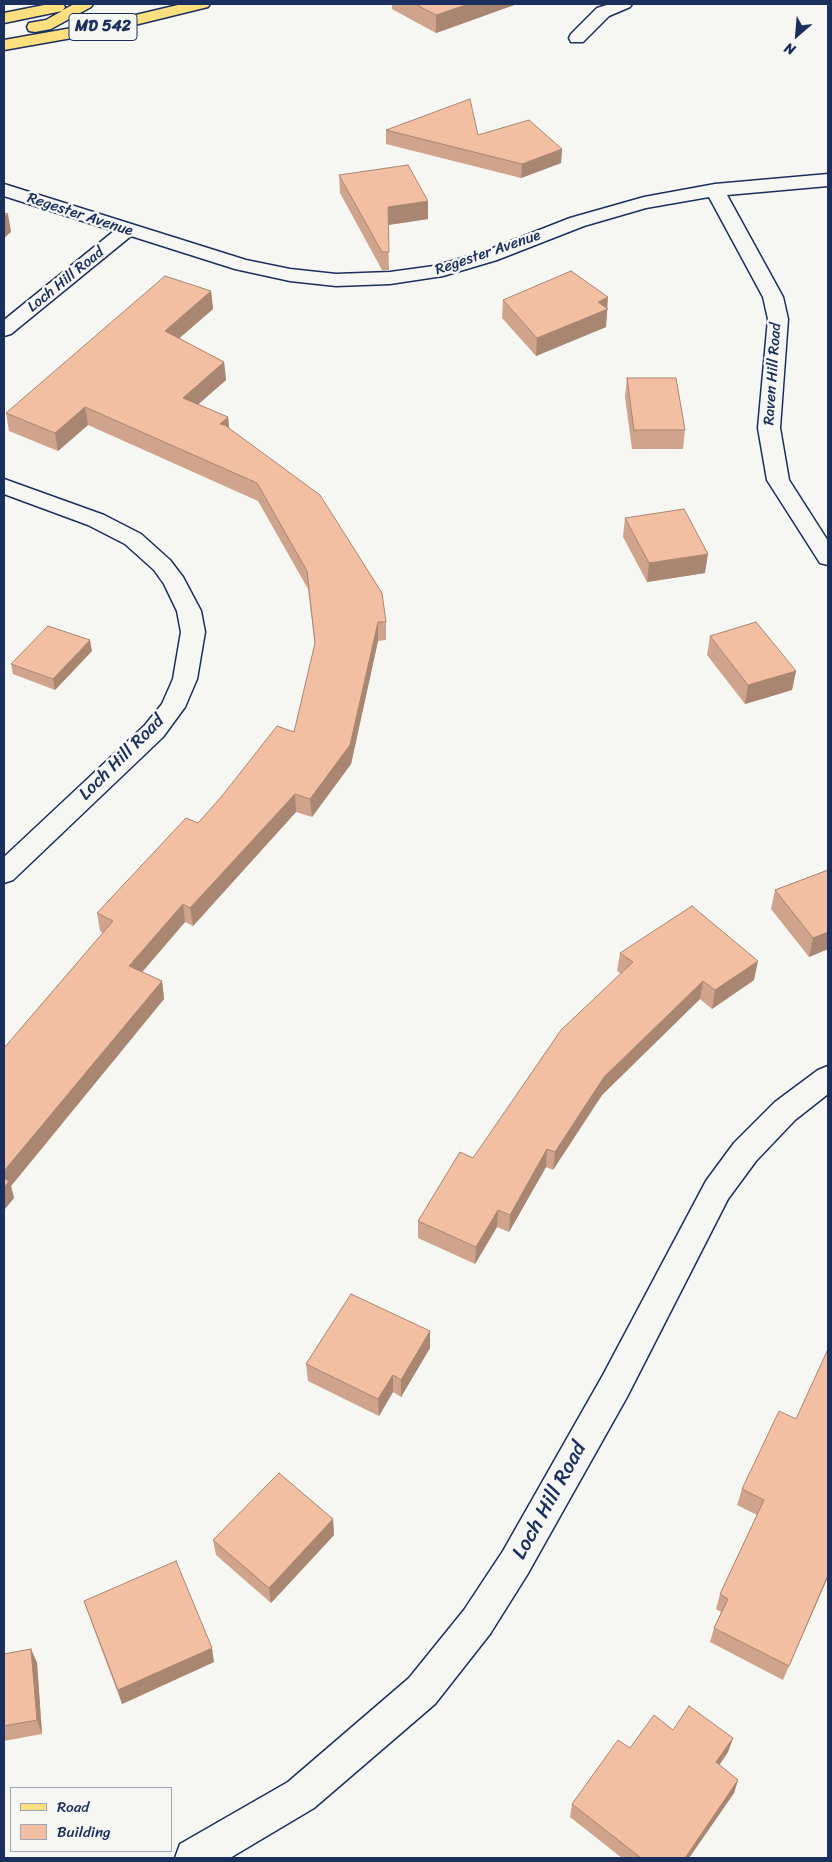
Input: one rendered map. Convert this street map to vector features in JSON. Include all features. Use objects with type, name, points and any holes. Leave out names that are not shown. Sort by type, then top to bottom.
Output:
[{"type":"main road","name":"MD 542","points":[[4,18],[71,4]]},
{"type":"main road","points":[[4,32],[51,24],[85,4]]},
{"type":"main road","name":"MD 542","points":[[4,45],[106,26],[202,4]]},
{"type":"street","points":[[577,38],[603,12],[624,4]]},
{"type":"street","name":"Regester Avenue","points":[[4,190],[242,265],[290,275],[336,280],[390,278],[436,272],[490,256],[577,222],[644,203],[715,190],[828,180]]},
{"type":"street","name":"Raven Hill Road","points":[[715,190],[773,297],[778,320],[769,428],[778,480],[828,558]]},
{"type":"street","name":"Loch Hill Road","points":[[4,330],[127,230]]},
{"type":"street","name":"Loch Hill Road","points":[[4,486],[96,520],[133,539],[162,565],[175,582],[189,611],[193,632],[185,679],[173,706],[154,731],[4,873]]},
{"type":"street","name":"Loch Hill Road","points":[[194,1858],[301,1795],[364,1743],[422,1691],[477,1622],[515,1564],[615,1386],[718,1190],[745,1152],[785,1111],[828,1078]]},
{"type":"building","points":[[415,4],[469,4],[436,15]]},
{"type":"building","points":[[470,99],[478,135],[529,120],[562,149],[522,164],[386,130]]},
{"type":"building","points":[[408,165],[428,201],[388,207],[389,252],[382,252],[339,175]]},
{"type":"building","points":[[571,271],[608,297],[598,302],[608,309],[537,338],[503,300]]},
{"type":"building","points":[[165,276],[211,291],[165,331],[224,362],[183,398],[228,417],[220,424],[224,425],[222,423],[320,495],[382,593],[386,622],[378,622],[350,745],[310,799],[295,794],[190,908],[183,904],[129,966],[162,981],[4,1171],[4,1048],[113,921],[97,913],[186,818],[198,823],[222,796],[277,726],[294,732],[315,643],[307,571],[257,483],[85,407],[55,433],[6,413]]},
{"type":"building","points":[[627,378],[676,378],[685,430],[634,430]]},
{"type":"building","points":[[684,509],[708,554],[649,563],[625,518]]},
{"type":"building","points":[[756,622],[796,671],[748,685],[710,636]]},
{"type":"building","points":[[48,626],[90,640],[53,679],[11,664]]},
{"type":"building","points":[[828,870],[828,932],[813,938],[775,890]]},
{"type":"building","points":[[692,906],[758,961],[715,990],[703,981],[604,1077],[555,1152],[547,1149],[510,1215],[498,1210],[476,1247],[418,1221],[460,1152],[473,1158],[561,1030],[633,962],[620,953]]},
{"type":"building","points":[[4,1178],[9,1181],[4,1188]]},
{"type":"building","points":[[351,1294],[430,1331],[401,1380],[393,1375],[378,1399],[306,1364]]},
{"type":"building","points":[[828,1349],[828,1575],[789,1666],[714,1628],[728,1599],[720,1594],[764,1500],[742,1489],[779,1411],[796,1419]]},
{"type":"building","points":[[279,1473],[333,1519],[269,1588],[213,1540]]},
{"type":"building","points":[[176,1561],[212,1648],[118,1690],[84,1601]]},
{"type":"building","points":[[31,1649],[37,1720],[4,1726],[4,1654]]},
{"type":"building","points":[[689,1706],[733,1738],[716,1762],[738,1780],[685,1858],[641,1858],[572,1804],[618,1740],[630,1748],[654,1715],[673,1730]]}]
